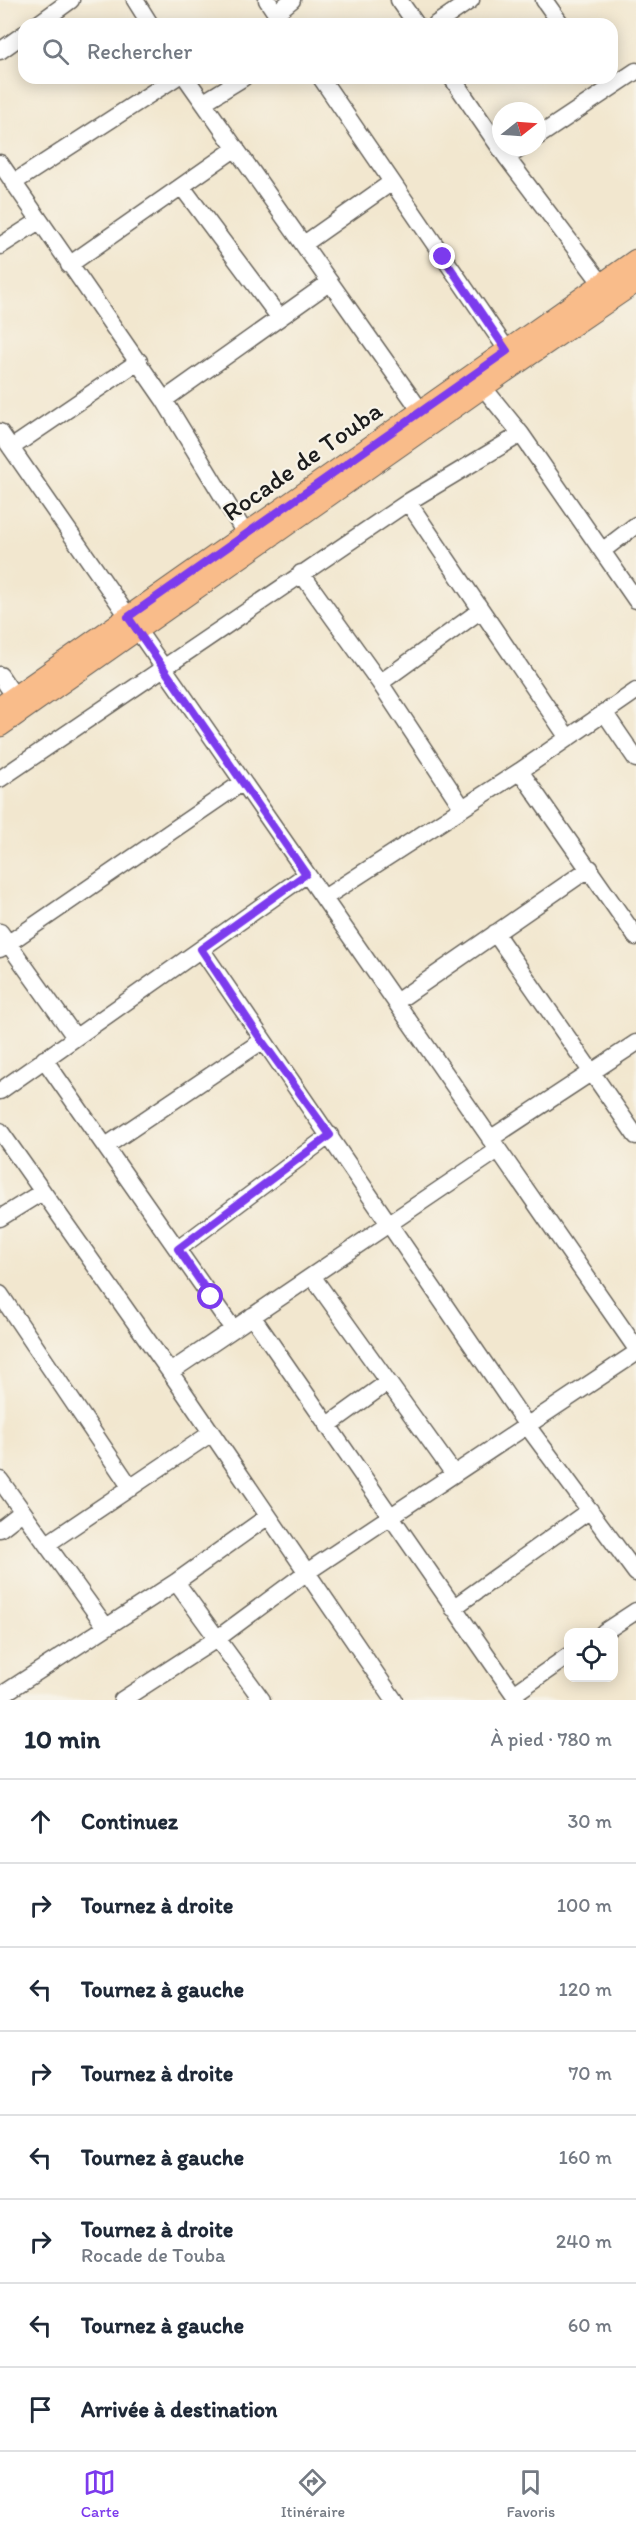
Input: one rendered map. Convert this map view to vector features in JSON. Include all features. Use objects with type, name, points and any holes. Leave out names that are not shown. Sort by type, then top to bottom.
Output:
[{"type":"main road","name":"Rocade de Touba","points":[[8,702],[132,623],[250,541],[483,387],[512,357],[602,284],[636,260]]},
{"type":"main road","name":"Rocade de Touba","points":[[250,541],[420,410],[636,282]]},
{"type":"main road","name":"Rocade de Touba","points":[[0,726],[132,623]]},
{"type":"street","points":[[46,18],[71,0]]},
{"type":"street","points":[[135,0],[146,18]]},
{"type":"street","points":[[275,12],[292,0]]},
{"type":"street","points":[[399,0],[412,18]]},
{"type":"street","points":[[445,18],[471,0]]},
{"type":"street","points":[[544,0],[557,18]]},
{"type":"street","points":[[0,51],[18,38]]},
{"type":"street","points":[[618,77],[636,71]]},
{"type":"street","points":[[13,183],[166,84]]},
{"type":"street","points":[[190,84],[420,410]]},
{"type":"street","points":[[204,102],[233,84]]},
{"type":"street","points":[[325,84],[512,357]]},
{"type":"street","points":[[456,84],[507,158],[602,284]]},
{"type":"street","points":[[546,130],[601,84]]},
{"type":"street","points":[[69,265],[236,148]]},
{"type":"street","points":[[0,163],[69,265],[139,361],[250,541]]},
{"type":"street","points":[[304,244],[392,182]]},
{"type":"street","points":[[182,187],[279,317]]},
{"type":"street","points":[[0,246],[39,221]]},
{"type":"street","points":[[164,400],[330,282]]},
{"type":"street","points":[[11,448],[139,361]]},
{"type":"street","points":[[483,387],[521,434],[636,600]]},
{"type":"street","points":[[0,432],[636,1348]]},
{"type":"street","points":[[0,779],[408,502],[521,434]]},
{"type":"street","points":[[408,502],[568,738]]},
{"type":"street","points":[[602,551],[636,525]]},
{"type":"street","points":[[302,573],[380,683],[462,807]]},
{"type":"street","points":[[380,683],[481,610]]},
{"type":"street","points":[[0,675],[8,702]]},
{"type":"street","points":[[324,898],[520,771],[636,691]]},
{"type":"street","points":[[604,712],[636,759]]},
{"type":"street","points":[[520,771],[590,868],[636,937]]},
{"type":"street","points":[[75,1037],[3,941],[243,782]]},
{"type":"street","points":[[396,1002],[590,868]]},
{"type":"street","points":[[0,1091],[306,874]]},
{"type":"street","points":[[495,933],[636,1136]]},
{"type":"street","points":[[201,949],[528,1427],[636,1573]]},
{"type":"street","points":[[106,1146],[262,1041]]},
{"type":"street","points":[[170,1372],[390,1223],[494,1144],[636,1043]]},
{"type":"street","points":[[44,1059],[233,1329]]},
{"type":"street","points":[[0,1131],[170,1372],[210,1434],[394,1700]]},
{"type":"street","points":[[178,1249],[330,1135]]},
{"type":"street","points":[[0,1218],[42,1192]]},
{"type":"street","points":[[312,1276],[454,1474]]},
{"type":"street","points":[[0,1294],[131,1488]]},
{"type":"street","points":[[252,1316],[389,1517],[516,1697],[564,1659]]},
{"type":"street","points":[[122,1700],[218,1638],[307,1572],[636,1353]]},
{"type":"street","points":[[327,1426],[388,1382]]},
{"type":"street","points":[[47,1544],[210,1434]]},
{"type":"street","points":[[0,1480],[106,1628]]},
{"type":"street","points":[[453,1608],[590,1510]]},
{"type":"street","points":[[0,1529],[22,1512]]},
{"type":"street","points":[[0,1696],[176,1582],[267,1517]]},
{"type":"street","points":[[176,1582],[262,1700]]},
{"type":"street","points":[[610,1628],[636,1611]]},
{"type":"route","points":[[211,1297],[178,1249],[330,1135],[262,1041],[201,949],[306,874],[128,617],[507,351],[443,257]]}]
